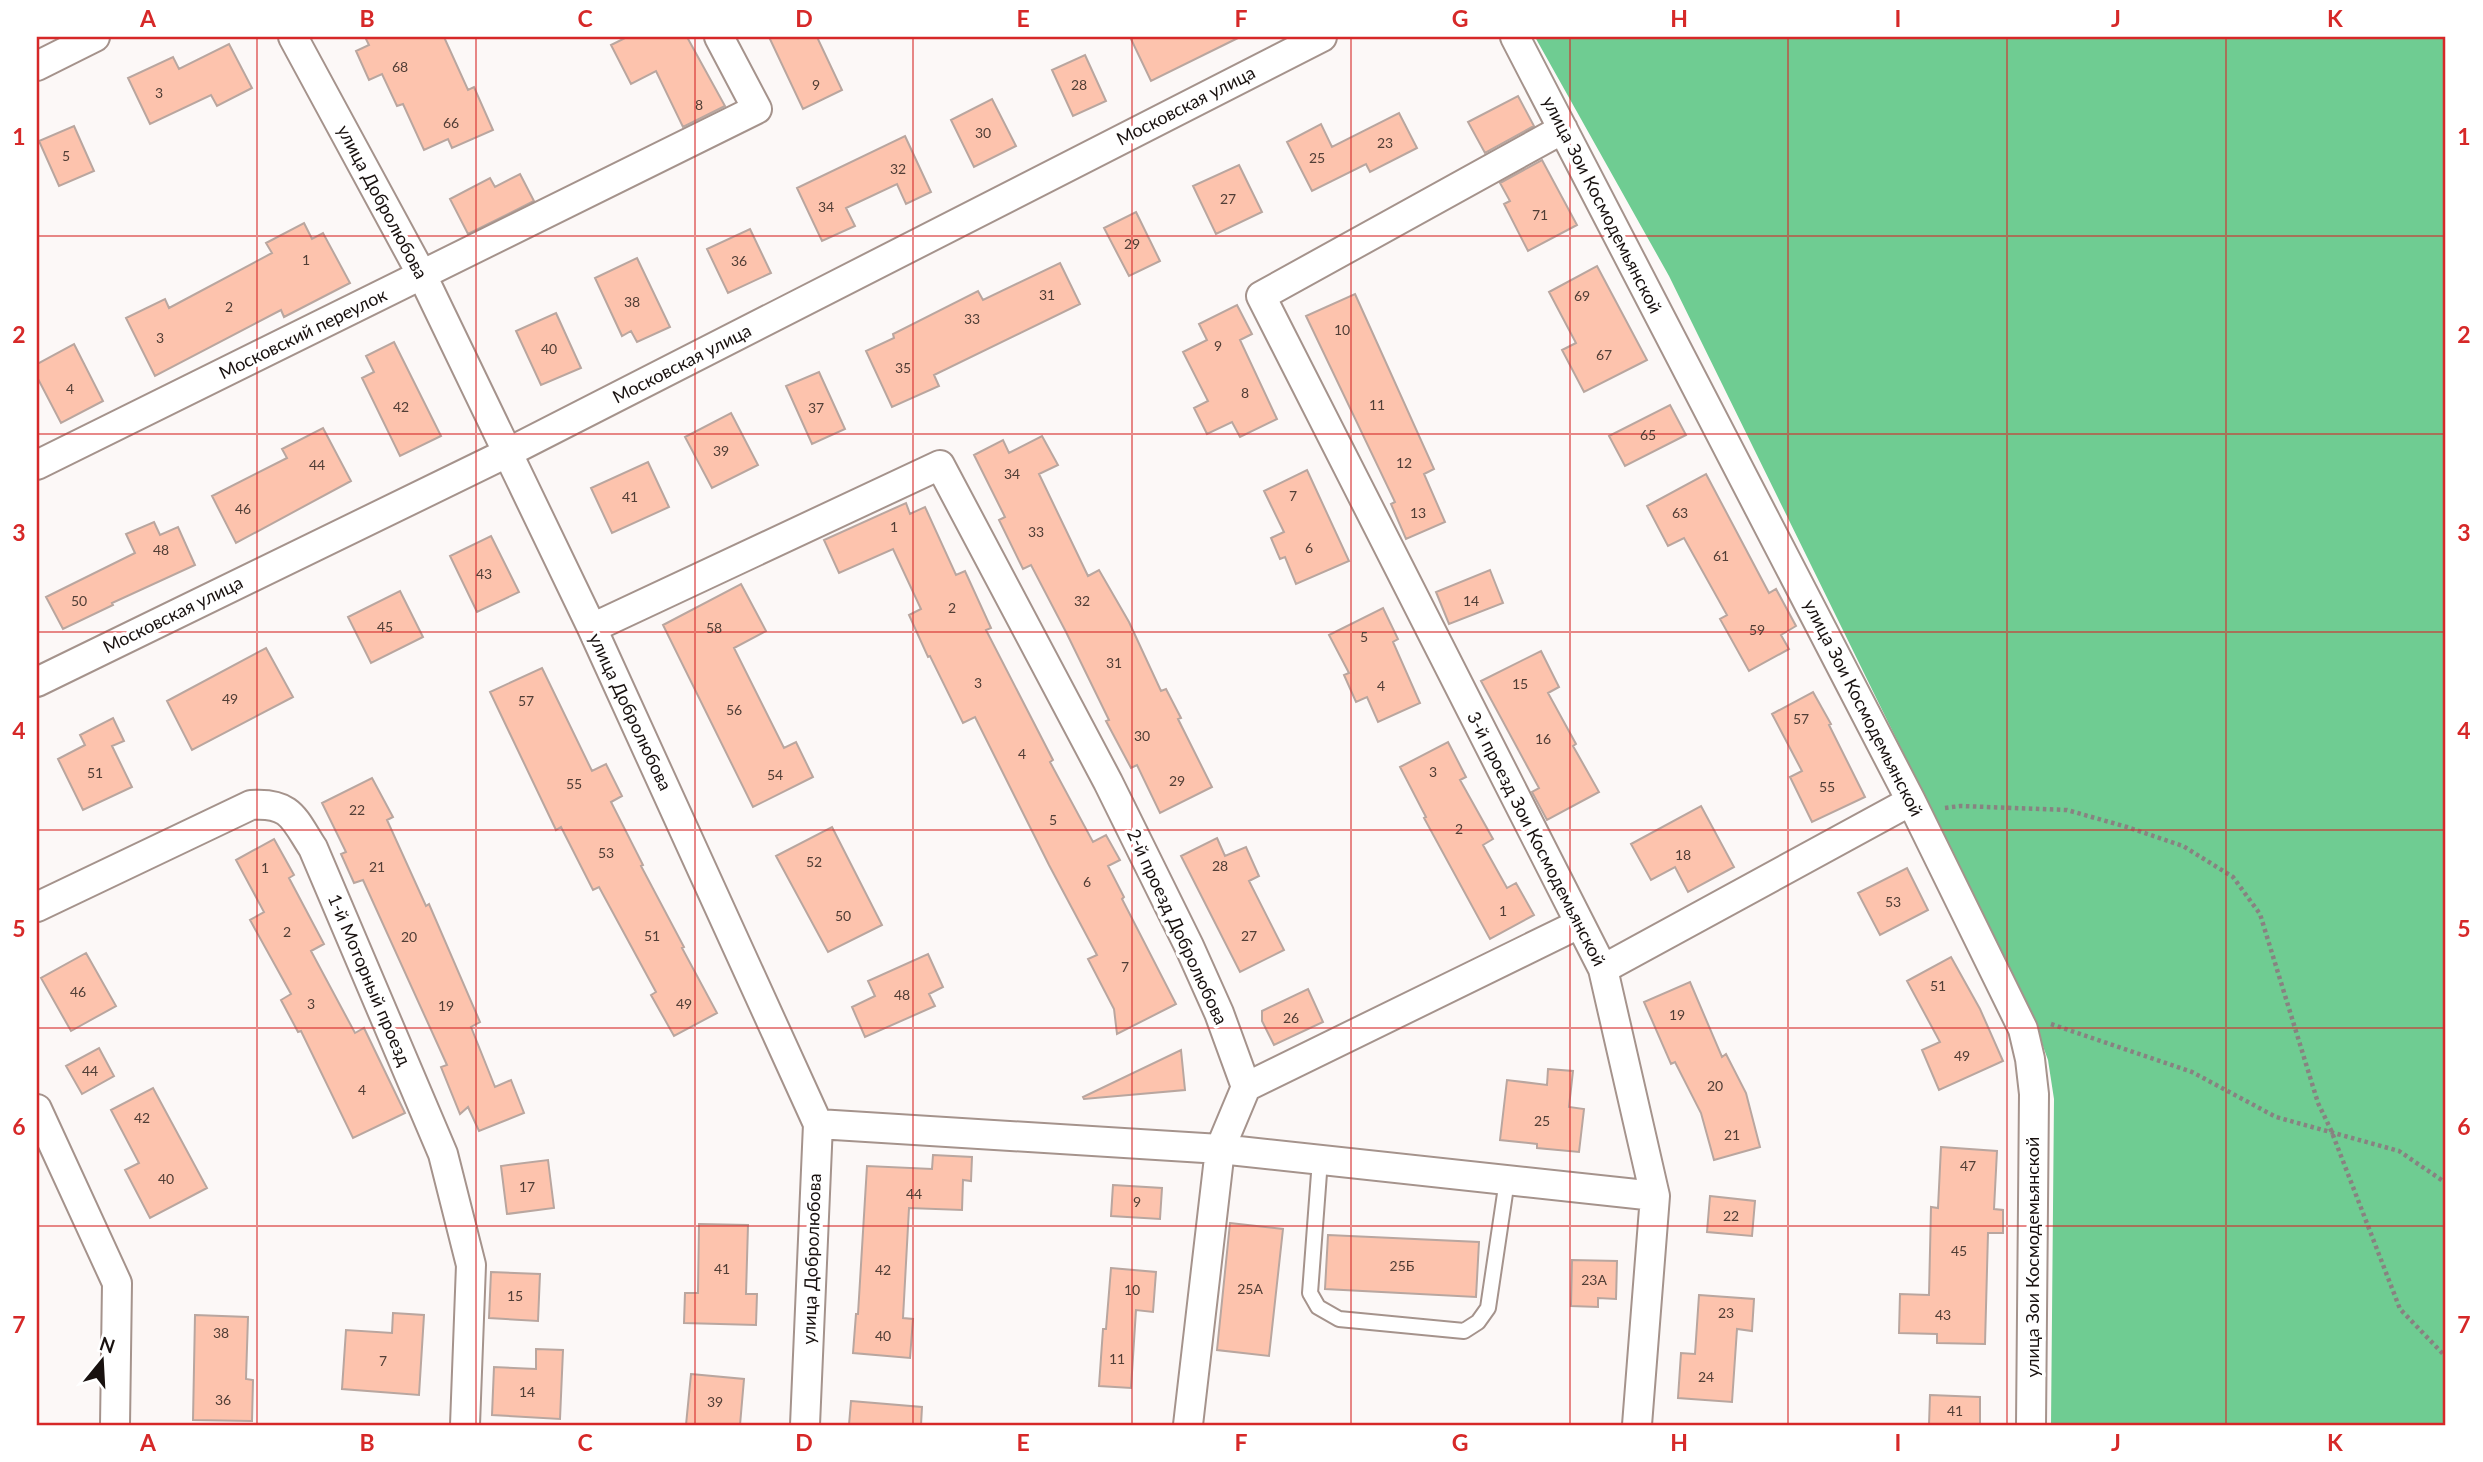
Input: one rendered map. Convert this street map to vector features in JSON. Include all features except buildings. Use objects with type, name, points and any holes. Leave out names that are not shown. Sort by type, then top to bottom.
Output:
[{"type":"street","points":[[37,66],[95,37]]},
{"type":"street","name":"улица Добролюбова","points":[[293,37],[422,275],[592,628],[818,1124],[805,1425]]},
{"type":"street","name":"Московский переулок","points":[[37,465],[757,109],[719,37]]},
{"type":"street","name":"Московская улица","points":[[37,682],[507,453],[1322,37]]},
{"type":"street","name":"улица Зои Космодемьянской","points":[[1515,37],[1914,806],[2023,1029],[2031,1059],[2034,1094],[2031,1425]]},
{"type":"street","name":"3-й проезд Зои Космодемьянской","points":[[1563,129],[1261,296],[1603,969],[1656,1196],[1637,1425]]},
{"type":"street","name":"2-й проезд Добролюбова","points":[[592,628],[940,465],[1108,782],[1189,946],[1219,1013],[1246,1087]]},
{"type":"street","name":"1-й Моторный проезд","points":[[37,907],[251,805],[271,803],[289,813],[313,848],[443,1154],[471,1265],[465,1425]]},
{"type":"street","points":[[1603,969],[1914,806]]},
{"type":"street","points":[[1188,1425],[1220,1149],[1246,1087],[1579,924]]},
{"type":"street","points":[[37,1109],[117,1283],[115,1425]]},
{"type":"street","points":[[818,1124],[1220,1149],[1656,1196]]},
{"type":"lane","points":[[1320,1160],[1310,1293],[1318,1307],[1339,1319],[1464,1331],[1478,1322],[1488,1308],[1507,1180]]},
{"type":"path","points":[[1914,806],[2067,810],[2183,846],[2233,877],[2260,914],[2318,1103],[2400,1309],[2446,1357]]},
{"type":"path","points":[[2014,1012],[2192,1072],[2276,1117],[2331,1130],[2399,1151],[2446,1183]]},
{"type":"green space","points":[[1535,37],[2446,37],[2446,1425],[2051,1425],[2054,1099],[2048,1060],[2031,1013],[1669,276]]}]
